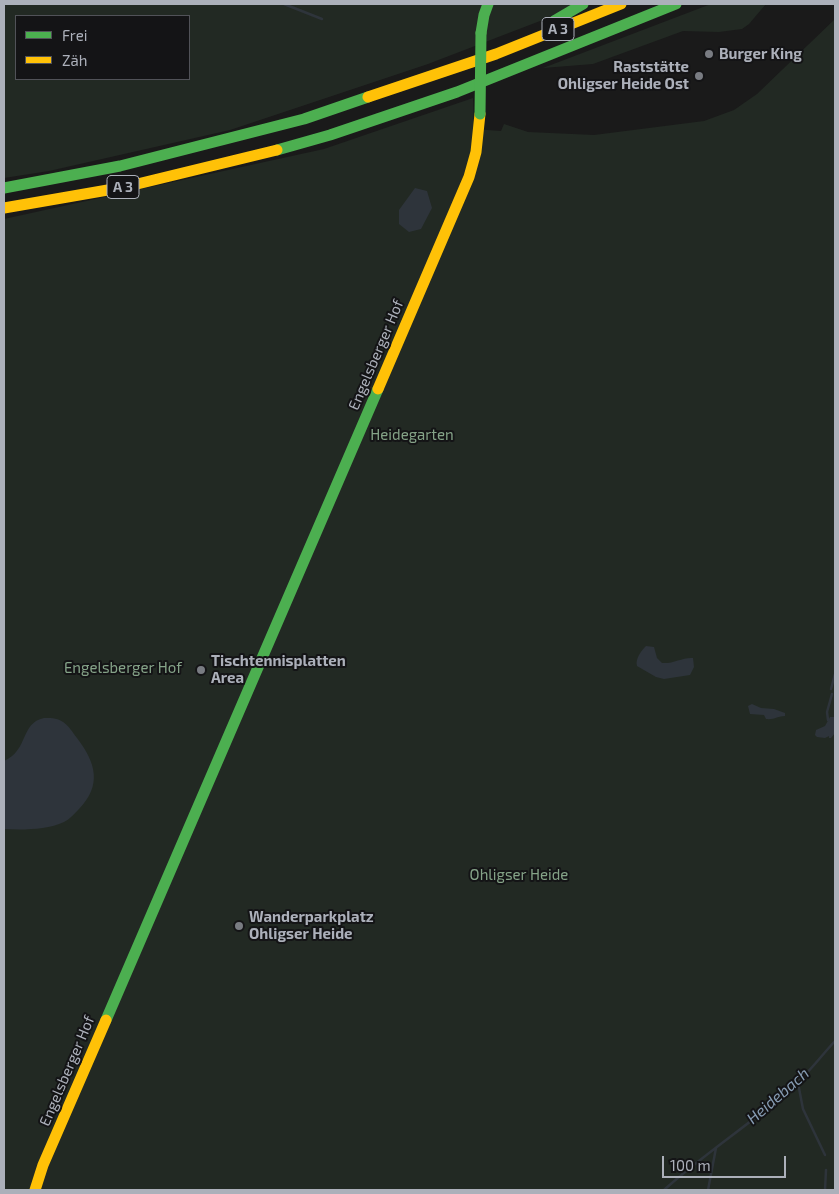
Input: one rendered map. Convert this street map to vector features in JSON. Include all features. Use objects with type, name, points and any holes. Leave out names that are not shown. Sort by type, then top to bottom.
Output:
[{"type":"main road","name":"Engelsberger Hof","points":[[35,1190],[469,177],[476,152],[480,117],[481,33],[488,4]]},
{"type":"main road","points":[[496,54],[584,4]]},
{"type":"main road","name":"A 3","points":[[4,188],[120,166],[304,119],[496,54],[620,4]]},
{"type":"main road","name":"A 3","points":[[4,208],[125,187],[240,160],[330,135],[457,92],[676,4]]},
{"type":"main road","points":[[457,92],[512,80]]},
{"type":"green space","points":[[4,4],[573,4],[553,16],[428,64],[230,130],[49,171],[4,178]]},
{"type":"green space","points":[[711,4],[766,4],[749,24],[742,29],[719,32],[683,31],[593,64],[543,68]]},
{"type":"green space","name":"Ohligser Heide","points":[[835,19],[835,1190],[4,1190],[4,219],[324,149],[473,98],[474,129],[501,131],[504,124],[528,132],[594,135],[704,121],[734,110],[757,94]]},
{"type":"shaded area","points":[[415,188],[427,191],[432,208],[421,229],[409,232],[399,224],[399,210]]},
{"type":"shaded area","points":[[646,646],[654,647],[657,658],[662,663],[693,658],[694,667],[690,675],[664,679],[656,677],[637,666],[640,653]]},
{"type":"shaded area","points":[[752,704],[785,713],[785,716],[766,719],[764,715],[750,714],[748,706]]},
{"type":"shaded area","points":[[830,717],[835,717],[835,733],[831,738],[829,736],[825,738],[817,737],[815,735],[816,730],[825,726]]},
{"type":"shaded area","points":[[44,718],[64,722],[89,756],[94,774],[91,791],[79,809],[64,822],[42,828],[4,829],[4,761],[17,750],[31,725]]},
{"type":"waterway","points":[[284,4],[322,19]]},
{"type":"waterway","points":[[831,689],[835,674]]},
{"type":"waterway","points":[[828,720],[827,712],[832,694]]},
{"type":"waterway","name":"Heidebach","points":[[664,1190],[796,1084],[835,1041]]},
{"type":"waterway","points":[[798,1083],[803,1109],[825,1155]]},
{"type":"waterway","name":"Heidebach","points":[[708,1190],[716,1148]]},
{"type":"waterway","points":[[825,1190],[826,1170]]},
{"type":"traffic: fast","points":[[481,33],[488,4]]},
{"type":"traffic: fast","points":[[554,21],[583,4]]},
{"type":"traffic: fast","points":[[277,150],[330,135],[457,92],[676,4]]},
{"type":"traffic: fast","points":[[480,114],[481,33]]},
{"type":"traffic: fast","points":[[4,188],[120,166],[304,119],[368,97]]},
{"type":"traffic: fast","points":[[106,1020],[378,389]]},
{"type":"traffic: slow","points":[[368,97],[496,54],[621,4]]},
{"type":"traffic: slow","points":[[378,389],[469,177],[476,152],[480,114]]},
{"type":"traffic: slow","points":[[4,208],[125,187],[277,150]]},
{"type":"traffic: slow","points":[[35,1190],[43,1165],[106,1020]]},
{"type":"place","name":"Burger King","points":[[709,54]]},
{"type":"place","name":"Raststätte Ohligser Heide Ost","points":[[699,76]]},
{"type":"place","name":"Tischtennisplatten Area","points":[[201,670]]},
{"type":"place","name":"Wanderparkplatz Ohligser Heide","points":[[239,926]]},
{"type":"park label","name":"Heidegarten","points":[[412,435]]}]
